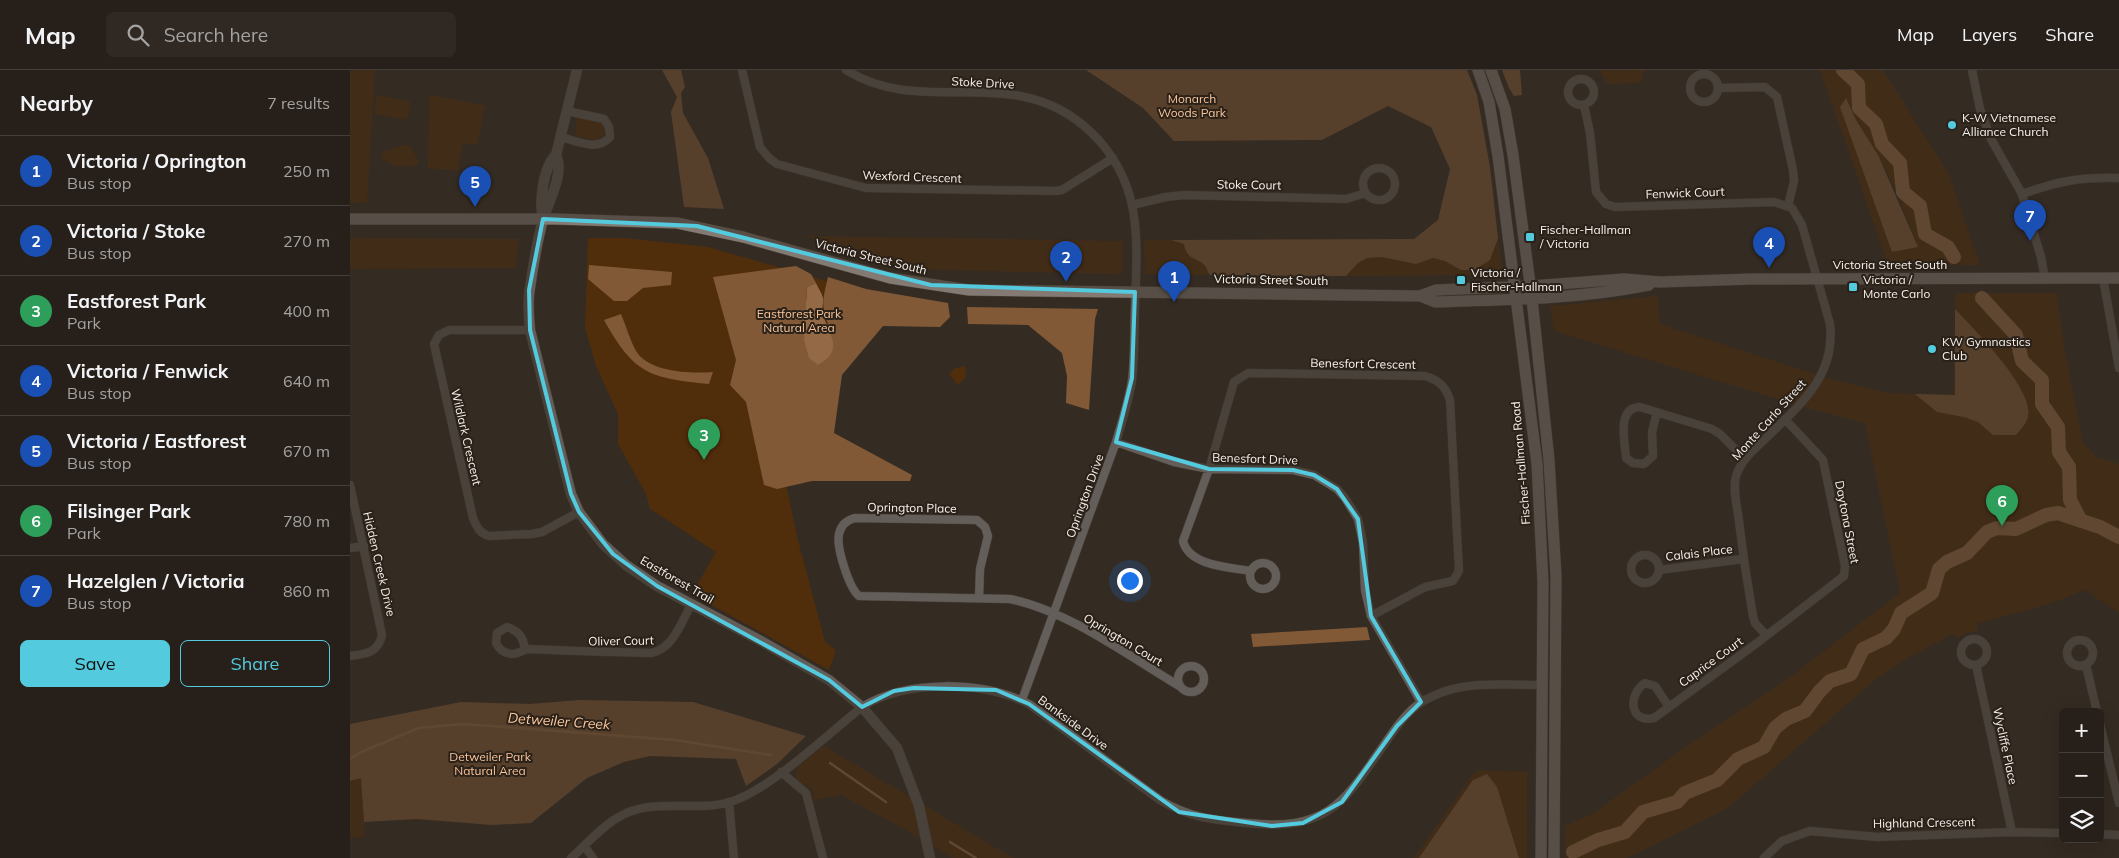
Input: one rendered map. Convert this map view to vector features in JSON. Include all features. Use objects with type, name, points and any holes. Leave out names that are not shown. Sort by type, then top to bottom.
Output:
[{"type":"main road","name":"Fischer-Hallman Road","points":[[1478,70],[1493,123],[1537,464],[1543,582],[1541,858]]},
{"type":"main road","points":[[1491,70],[1505,109],[1532,299],[1549,460],[1556,576],[1554,858]]},
{"type":"main road","name":"Victoria Street South","points":[[350,219],[654,221],[697,226],[890,278],[969,290],[1420,296],[1435,302],[1532,299],[1625,290],[1660,282]]},
{"type":"main road","name":"Victoria Street South","points":[[1420,296],[1436,290],[1515,287],[1624,279],[1660,282],[1818,279],[2119,278]]},
{"type":"street","name":"Eastforest Trail","points":[[577,70],[556,155],[560,162],[550,205],[543,219],[529,290],[530,330],[566,478],[579,512],[603,544],[626,565],[691,605],[761,641],[828,680],[862,706],[897,748],[919,806],[930,858]]},
{"type":"street","name":"Wexford Crescent","points":[[742,70],[760,146],[769,158],[786,168],[848,184],[892,190],[1056,191],[1062,190],[1113,158]]},
{"type":"street","name":"Stoke Drive","points":[[846,70],[867,81],[894,90],[912,93],[995,93],[1038,100],[1076,119],[1098,138],[1113,158],[1124,178],[1132,206],[1135,226],[1135,292]]},
{"type":"street","points":[[1972,70],[1980,110],[1991,139],[2022,194],[2041,257],[2045,279]]},
{"type":"street","points":[[1718,88],[1765,87],[1777,97],[1793,170],[1794,181],[1788,206],[1796,213],[1802,225],[1818,279]]},
{"type":"street","name":"Fenwick Court","points":[[1584,105],[1590,133],[1596,192],[1606,204],[1615,207],[1774,202],[1788,206]]},
{"type":"street","points":[[560,137],[597,146],[604,144],[610,136],[609,126],[604,119],[567,110]]},
{"type":"street","name":"Stoke Court","points":[[1132,206],[1166,197],[1184,195],[1346,199],[1366,193],[1377,200],[1388,197],[1394,187],[1391,174],[1379,168],[1371,170],[1364,179],[1366,193]]},
{"type":"street","points":[[2022,194],[2062,181],[2084,177],[2119,178]]},
{"type":"street","points":[[2103,278],[2119,368]]},
{"type":"street","name":"Monte Carlo Street","points":[[1766,635],[1753,616],[1743,559],[1735,487],[1739,468],[1745,459],[1809,394],[1823,375],[1830,352],[1830,324],[1818,279]]},
{"type":"street","name":"Oprington Drive","points":[[1022,700],[1116,442],[1128,403],[1132,378],[1135,292]]},
{"type":"street","name":"Wildlark Crescent","points":[[530,330],[449,330],[439,335],[434,344],[473,518],[477,529],[482,534],[532,534],[542,532],[579,512]]},
{"type":"street","name":"Benesfort Crescent","points":[[1250,572],[1196,558],[1186,550],[1183,541],[1210,469],[1234,382],[1248,374],[1425,376],[1442,385],[1450,400],[1459,570],[1453,581],[1425,587],[1371,616]]},
{"type":"street","points":[[1657,412],[1652,432],[1653,456],[1644,464],[1633,463],[1626,458],[1624,418],[1627,412],[1634,407],[1640,407],[1657,412],[1712,429],[1720,434],[1745,459]]},
{"type":"street","name":"Daytona Street","points":[[1766,635],[1840,580],[1845,571],[1823,460],[1785,419]]},
{"type":"street","name":"Benesfort Drive","points":[[1116,442],[1174,462],[1210,469],[1293,470],[1314,475],[1336,488],[1358,518],[1363,543],[1365,590],[1371,616],[1421,702]]},
{"type":"street","name":"Hidden Creek Drive","points":[[350,486],[382,635],[378,647],[373,651],[350,656]]},
{"type":"street","name":"Oprington Place","points":[[979,598],[980,569],[988,536],[985,527],[977,520],[855,518],[842,527],[839,540],[848,580],[854,592],[859,596],[1010,599],[1054,612]]},
{"type":"street","points":[[350,548],[364,546]]},
{"type":"street","name":"Calais Place","points":[[1659,570],[1743,559]]},
{"type":"street","name":"Oliver Court","points":[[525,649],[650,654],[661,651],[668,646],[691,605]]},
{"type":"street","name":"Oprington Court","points":[[1054,612],[1181,687]]},
{"type":"street","name":"Caprice Court","points":[[1669,707],[1655,686],[1645,683],[1637,688],[1633,697],[1633,706],[1638,716],[1647,720],[1654,718],[1669,707],[1766,635]]},
{"type":"street","name":"Wycliffe Place","points":[[1976,665],[2012,832]]},
{"type":"street","points":[[2086,665],[2096,708]]},
{"type":"street","name":"Bankside Drive","points":[[571,858],[617,818],[635,810],[650,806],[729,802],[757,789],[781,772],[862,706],[894,691],[914,688],[977,688],[996,690],[1022,700],[1179,812],[1194,817],[1272,826],[1303,823],[1320,816],[1342,802],[1397,726],[1421,702],[1430,697],[1467,686],[1543,685]]},
{"type":"street","points":[[2104,741],[2119,803]]},
{"type":"street","points":[[781,772],[806,793],[823,858]]},
{"type":"street","points":[[729,802],[734,858]]},
{"type":"street","name":"Highland Crescent","points":[[1764,858],[1782,841],[1810,831],[1877,837],[2012,832],[2059,833]]},
{"type":"street","points":[[2104,834],[2119,835]]},
{"type":"street","points":[[585,847],[593,858]]},
{"type":"highlighted area","points":[[543,219],[697,226],[931,285],[1135,292],[1132,378],[1116,442],[1209,469],[1293,470],[1314,475],[1337,489],[1358,519],[1371,616],[1421,702],[1397,726],[1342,802],[1303,823],[1272,826],[1179,812],[1029,704],[996,690],[914,688],[894,691],[862,707],[829,680],[657,586],[613,554],[579,512],[571,494],[530,330],[529,290]]},
{"type":"green space","points":[[350,70],[375,70],[367,203],[350,203]]},
{"type":"green space","points":[[662,70],[681,70],[685,87],[681,93],[683,113],[708,158],[724,209],[684,207],[671,112],[677,97]]},
{"type":"green space","name":"Monarch Woods Park","points":[[1086,70],[1467,70],[1477,95],[1490,167],[1498,238],[1490,260],[1474,270],[1461,270],[1445,261],[1433,258],[1416,264],[1382,257],[1367,258],[1358,263],[1346,276],[1210,275],[1203,264],[1188,254],[1184,244],[1171,240],[1414,239],[1438,220],[1450,169],[1431,127],[1388,106],[1322,140],[1174,141],[1143,108]]},
{"type":"green space","points":[[1502,70],[1520,70],[1522,95],[1514,96]]},
{"type":"green space","points":[[1599,70],[1645,70],[1640,83],[1607,84]]},
{"type":"green space","points":[[1820,70],[1883,70],[1949,175],[1980,265],[1888,264]],"holes":[[[1846,98],[1856,120],[1878,155],[1898,195],[1918,247],[1892,252]]]},
{"type":"green space","points":[[429,94],[485,106],[477,145],[463,143],[458,171],[428,168]]},
{"type":"green space","points":[[377,95],[411,102],[408,120],[374,114]]},
{"type":"green space","points":[[1846,98],[1856,120],[1878,155],[1918,247],[1892,252],[1840,107]]},
{"type":"green space","points":[[577,116],[601,122],[606,129],[604,136],[595,140],[575,136]]},
{"type":"green space","points":[[409,145],[419,162],[414,167],[388,163],[381,156],[383,152]]},
{"type":"green space","points":[[805,236],[1123,241],[1122,274],[938,270],[895,264]]},
{"type":"green space","points":[[350,238],[519,239],[515,268],[350,269]]},
{"type":"green space","name":"Eastforest Park Natural Area","points":[[588,238],[624,238],[708,247],[896,301],[863,309],[784,476],[798,540],[825,642],[836,650],[829,670],[692,594],[716,552],[650,509],[646,494],[618,444],[618,414],[596,366],[585,327]]},
{"type":"green space","points":[[1498,238],[1502,267],[1499,275],[1346,276],[1358,263],[1367,258],[1382,257],[1416,264],[1433,258],[1445,261],[1461,270],[1490,260]]},
{"type":"green space","points":[[1144,240],[1171,240],[1184,244],[1188,254],[1203,264],[1210,275],[1145,274]]},
{"type":"green space","points":[[589,265],[672,272],[671,285],[643,288],[627,301],[614,301],[588,279]]},
{"type":"green space","name":"Eastforest Park Natural Area","points":[[796,266],[811,274],[816,283],[807,287],[806,299],[830,328],[823,303],[828,277],[866,289],[948,303],[950,317],[940,327],[883,326],[842,375],[834,433],[912,475],[910,481],[812,481],[777,489],[764,485],[746,402],[730,385],[736,360],[713,277]]},
{"type":"green space","points":[[1955,293],[2057,293],[2064,346],[2083,443],[2096,457],[2119,464],[2119,613],[2085,590],[2049,604],[1977,624],[1977,632],[1968,632],[1958,638],[1953,634],[1911,656],[1875,680],[1728,808],[1627,858],[1565,858],[1565,826],[1592,814],[1707,732],[1785,681],[1900,593],[1865,423],[1807,408],[1554,331],[1550,306],[1658,296],[1660,324],[1827,378],[1888,393],[1954,395]]},
{"type":"green space","points":[[967,307],[1098,309],[1095,319],[1089,410],[1066,403],[1067,376],[1062,353],[1028,325],[968,324]]},
{"type":"green space","points":[[1955,309],[2000,360],[2022,391],[2027,404],[2028,416],[2025,424],[2016,435],[1993,435],[1978,422],[1964,417],[1937,412],[1915,394],[1955,395]]},
{"type":"green space","points":[[621,314],[634,347],[642,358],[650,363],[671,370],[693,373],[713,372],[709,384],[672,379],[645,370],[625,352],[604,320]]},
{"type":"green space","points":[[965,366],[966,377],[958,385],[949,374],[955,368]]},
{"type":"green space","points":[[1367,627],[1370,640],[1253,647],[1251,634]]},
{"type":"green space","name":"Detweiler Park Natural Area","points":[[579,700],[693,702],[806,736],[777,764],[746,786],[736,759],[650,756],[624,762],[587,778],[531,823],[492,825],[417,819],[364,822],[361,778],[350,781],[350,724],[461,702],[530,704]]},
{"type":"green space","points":[[824,746],[1013,858],[952,858],[904,829],[841,795],[814,800],[812,789],[796,779],[797,767]]},
{"type":"green space","points":[[1479,770],[1527,772],[1527,858],[1519,858],[1497,787],[1473,780],[1419,858],[1414,858],[1472,775]]},
{"type":"green space","points":[[1487,774],[1497,787],[1519,858],[1419,858],[1473,780]]},
{"type":"green space","points":[[361,778],[365,837],[350,838],[350,781]]},
{"type":"shaded area","points":[[816,283],[822,294],[822,312],[833,341],[831,353],[818,365],[809,358],[804,340],[807,287]]},
{"type":"waterway","points":[[1843,70],[1858,84],[1859,108],[1876,124],[1882,144],[1900,163],[1903,192],[1920,206],[1925,234],[1948,247],[1954,257]]},
{"type":"waterway","points":[[1982,298],[2016,335],[2022,361],[2042,380],[2042,404],[2058,427],[2059,452],[2069,467],[2070,500],[2081,521]]},
{"type":"waterway","points":[[1573,852],[1598,840],[1625,832],[1643,812],[1677,802],[1685,793],[1717,780],[1738,759],[1764,747],[1775,728],[1786,719],[1805,711],[1830,681],[1851,674],[1863,649],[1886,638],[1894,629],[1901,613],[1932,593],[1939,569],[1947,562],[1967,553],[1987,532],[1997,528],[2016,529],[2046,515],[2058,513],[2100,527],[2119,537]]},
{"type":"waterway","name":"Detweiler Creek","points":[[350,759],[361,752],[419,728],[464,724],[675,740],[771,755]]},
{"type":"waterway","name":"Detweiler Creek","points":[[830,763],[886,802]]},
{"type":"waterway","name":"Detweiler Creek","points":[[950,842],[976,858]]},
{"type":"place","name":"K-W Vietnamese Alliance Church","points":[[1952,125]]},
{"type":"place","name":"Victoria / Eastforest","points":[[475,207]]},
{"type":"place","name":"Fischer-Hallman / Victoria","points":[[1530,237]]},
{"type":"place","name":"Hazelglen / Victoria","points":[[2030,241]]},
{"type":"place","name":"Victoria / Fenwick","points":[[1769,268]]},
{"type":"place","name":"Victoria / Fischer-Hallman","points":[[1461,280]]},
{"type":"place","name":"Victoria / Stoke","points":[[1066,282]]},
{"type":"place","name":"Victoria / Monte Carlo","points":[[1853,287]]},
{"type":"place","name":"Victoria / Oprington","points":[[1174,302]]},
{"type":"place","name":"KW Gymnastics Club","points":[[1932,349]]},
{"type":"place","name":"Eastforest Park","points":[[704,460]]},
{"type":"place","name":"Filsinger Park","points":[[2002,526]]}]
